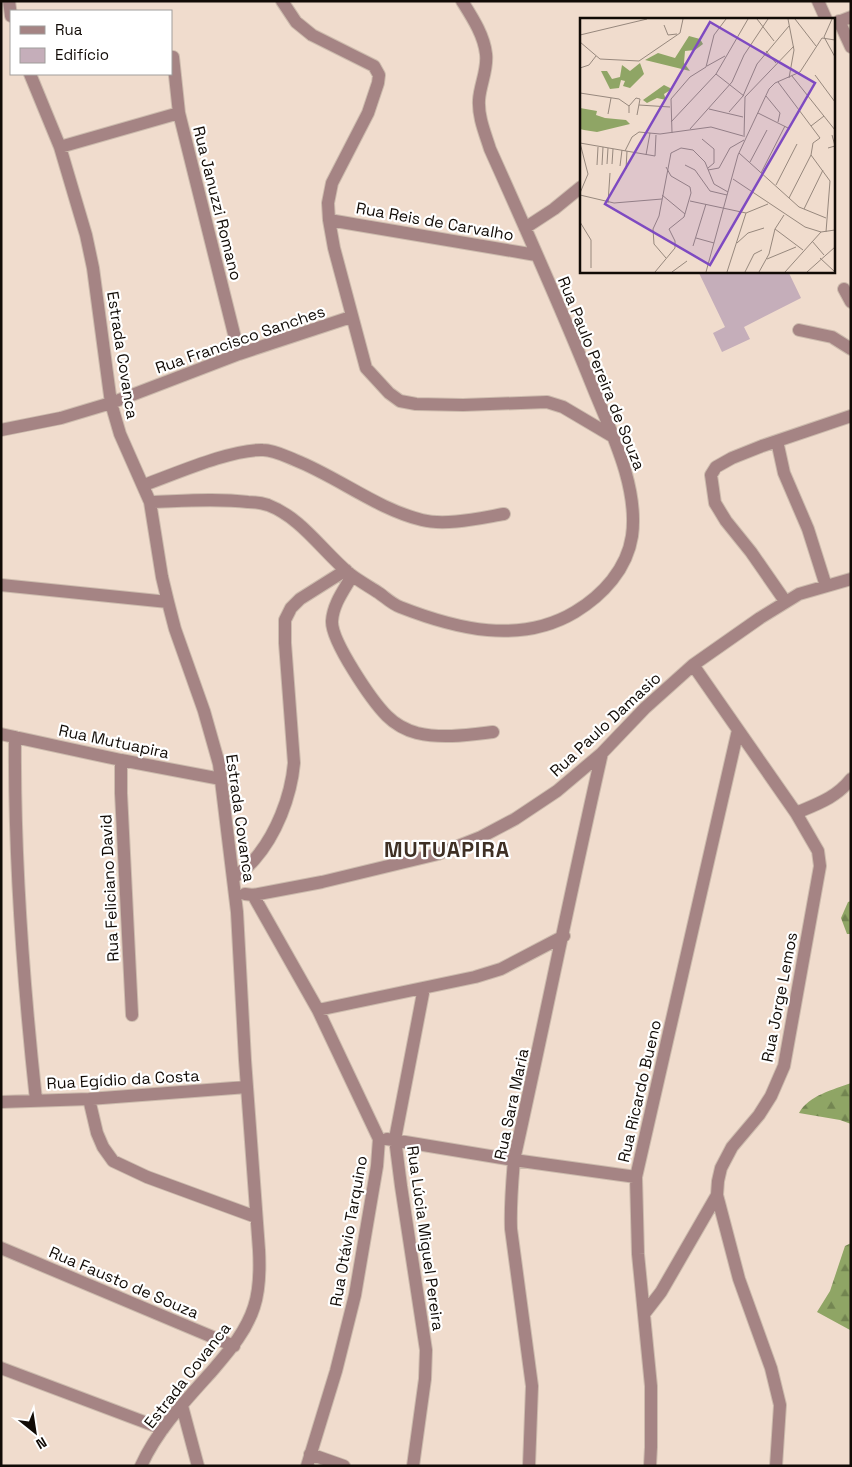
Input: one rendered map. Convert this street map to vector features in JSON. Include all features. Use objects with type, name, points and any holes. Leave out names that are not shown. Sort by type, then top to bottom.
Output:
[{"type":"street","points":[[282,1],[296,22],[312,35],[374,66],[378,74],[378,83],[368,113],[332,183],[328,203],[334,248],[366,368],[383,388],[400,401],[416,404],[463,405],[547,402],[563,407],[612,436]]},
{"type":"street","name":"Rua Paulo Pereira de Souza","points":[[150,502],[231,500],[266,504],[280,511],[302,527],[349,573],[397,606],[473,629],[507,632],[542,628],[589,604],[614,579],[625,559],[632,536],[632,510],[629,486],[612,436],[575,342],[490,149],[480,120],[479,101],[486,69],[486,54],[484,41],[462,1]]},
{"type":"street","points":[[818,1],[837,20],[851,47]]},
{"type":"street","name":"Rua Januzzi Romano","points":[[173,57],[179,114],[239,354]]},
{"type":"street","name":"Estrada Covanca","points":[[30,75],[60,147],[86,235],[111,403],[120,434],[150,502],[162,577],[175,629],[213,741],[221,779],[235,892],[259,1250],[259,1282],[254,1307],[246,1327],[234,1346],[163,1429],[141,1466]]},
{"type":"street","points":[[60,147],[179,114]]},
{"type":"street","points":[[525,228],[554,209],[580,187]]},
{"type":"street","name":"Rua Reis de Carvalho","points":[[329,220],[536,255]]},
{"type":"street","points":[[844,289],[851,302]]},
{"type":"street","name":"Rua Francisco Sanches","points":[[1,430],[61,418],[111,403],[239,354],[351,317]]},
{"type":"street","points":[[799,330],[832,337],[851,349]]},
{"type":"street","points":[[785,601],[751,552],[726,521],[715,502],[711,475],[716,467],[732,458],[851,416]]},
{"type":"street","points":[[777,441],[784,473],[808,529],[826,586]]},
{"type":"street","points":[[144,485],[232,454],[265,449],[315,468],[386,507],[423,521],[456,522],[504,514]]},
{"type":"street","points":[[349,573],[336,604],[332,621],[334,633],[366,689],[387,716],[402,727],[417,733],[454,737],[494,732]]},
{"type":"street","points":[[233,878],[253,862],[264,847],[283,810],[293,777],[294,764],[285,620],[291,608],[300,599],[349,573]]},
{"type":"street","name":"Rua Paulo Damasio","points":[[253,895],[322,882],[428,856],[481,837],[514,819],[557,791],[602,754],[645,708],[693,665],[785,601],[799,594],[851,579]]},
{"type":"street","points":[[1,584],[168,602]]},
{"type":"street","name":"Rua Jorge Lemos","points":[[693,665],[796,813],[818,851],[820,866],[784,1066],[771,1096],[759,1115],[732,1147],[721,1168],[718,1181],[717,1195],[739,1278],[771,1368],[780,1405],[776,1466]]},
{"type":"street","name":"Rua Ricardo Bueno","points":[[650,1466],[651,1386],[638,1254],[636,1177],[738,730]]},
{"type":"street","name":"Rua Mutuapira","points":[[1,734],[120,760],[221,779]]},
{"type":"street","points":[[15,738],[14,800],[17,857],[27,1014],[36,1100]]},
{"type":"street","name":"Rua Sara Maria","points":[[529,1466],[532,1386],[511,1229],[510,1206],[514,1160],[564,936],[570,893],[602,754]]},
{"type":"street","name":"Rua Feliciano David","points":[[120,760],[132,1015]]},
{"type":"street","points":[[796,813],[836,795],[851,779]]},
{"type":"street","points":[[235,892],[253,895]]},
{"type":"street","name":"Rua Otávio Tarquino","points":[[253,895],[318,1010],[379,1139],[376,1174],[355,1295],[336,1371],[308,1460]]},
{"type":"street","points":[[318,1010],[475,977],[501,969],[564,936]]},
{"type":"street","name":"Rua Lúcia Miguel Pereira","points":[[413,1466],[425,1379],[426,1350],[395,1139],[424,988]]},
{"type":"street","name":"Rua Egídio da Costa","points":[[1,1102],[89,1099],[248,1088]]},
{"type":"street","points":[[89,1099],[97,1133],[103,1147],[113,1161],[147,1177],[256,1218]]},
{"type":"street","points":[[379,1139],[395,1139],[514,1160],[636,1177]]},
{"type":"street","points":[[644,1314],[660,1292],[717,1195]]},
{"type":"street","name":"Rua Fausto de Souza","points":[[1,1248],[234,1346]]},
{"type":"street","points":[[1,1368],[163,1429]]},
{"type":"street","points":[[182,1406],[198,1466]]},
{"type":"street","points":[[308,1460],[344,1466]]},
{"type":"green space","points":[[851,901],[851,934],[847,934],[841,918],[848,902]]},
{"type":"green space","points":[[851,1083],[851,1124],[840,1120],[799,1113],[815,1097]]},
{"type":"green space","points":[[851,1243],[850,1330],[817,1312],[830,1291],[845,1246]]},
{"type":"building","points":[[698,272],[788,272],[801,298],[744,327],[750,339],[722,352],[713,333],[725,327]]},
{"type":"district","name":"MUTUAPIRA","points":[[447,850]]}]
